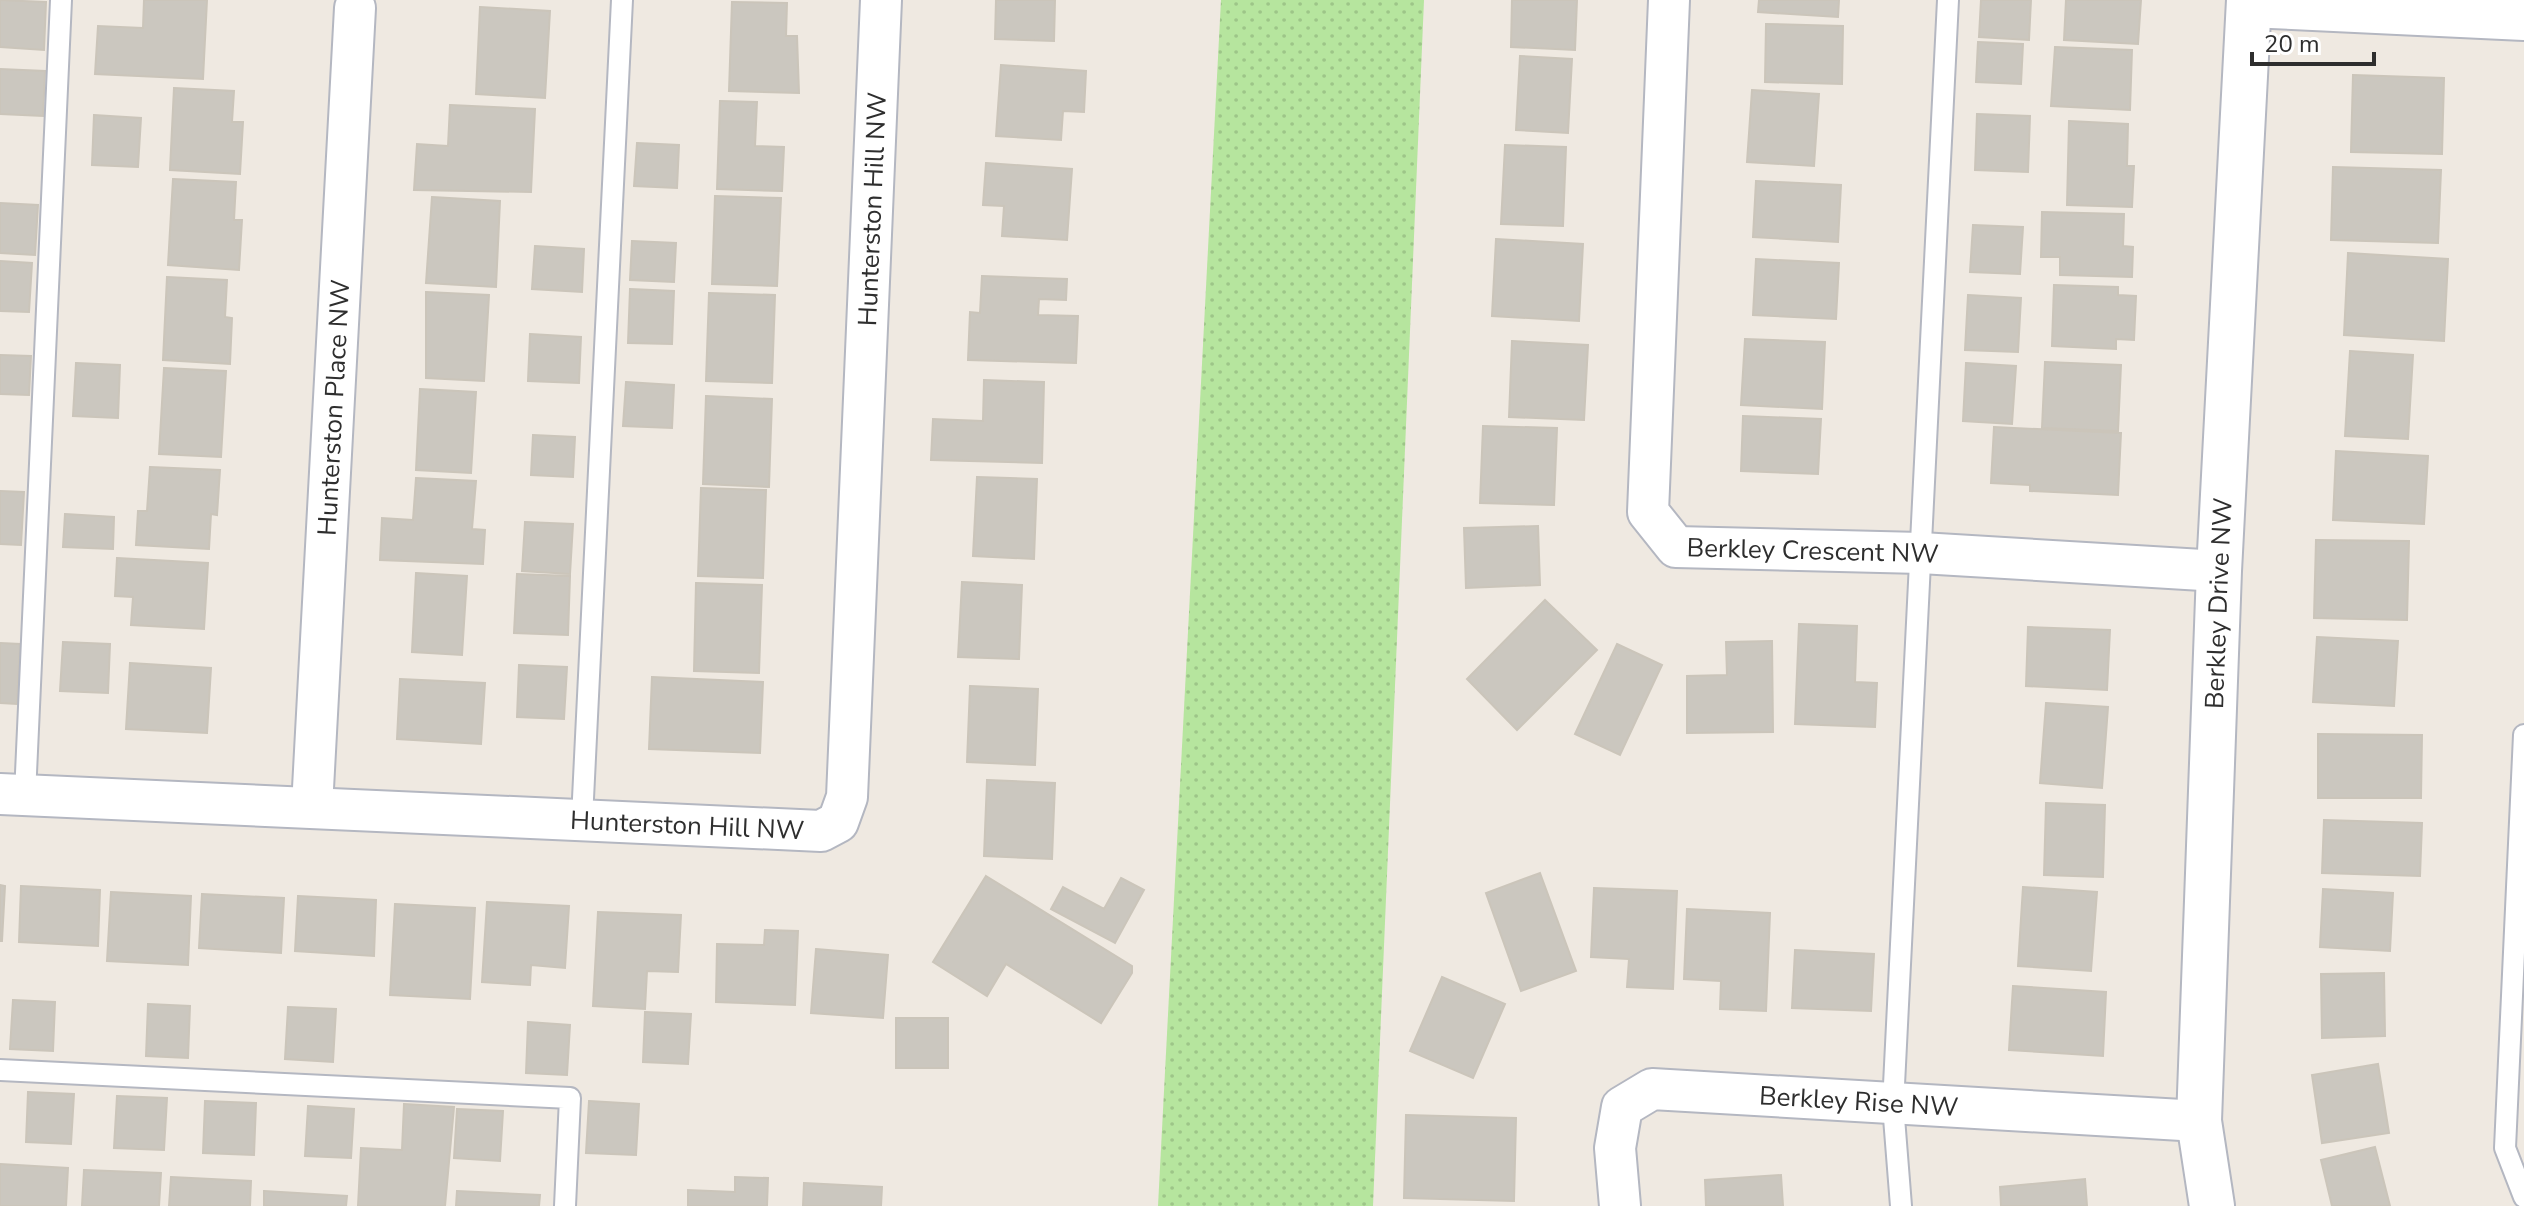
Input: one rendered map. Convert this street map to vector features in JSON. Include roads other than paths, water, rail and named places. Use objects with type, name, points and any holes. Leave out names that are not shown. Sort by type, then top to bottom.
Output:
[{"type":"street","name":"Hunterston Hill NW","points":[[12,794],[821,831],[838,822],[847,797],[881,0]]},
{"type":"street","name":"Berkley Crescent NW","points":[[1669,0],[1648,512],[1676,547],[1921,553],[2219,571]]},
{"type":"street","points":[[2249,4],[2524,20]]},
{"type":"street","name":"Berkley Drive NW","points":[[2212,1206],[2199,1121],[2219,571],[2249,4]]},
{"type":"street","name":"Hunterston Place NW","points":[[312,807],[355,8]]},
{"type":"street","name":"Berkley Rise NW","points":[[1620,1206],[1615,1148],[1622,1107],[1652,1089],[2199,1121]]},
{"type":"lane","points":[[12,794],[61,0]]},
{"type":"lane","points":[[582,819],[622,0]]},
{"type":"lane","points":[[1901,1206],[1893,1105],[1948,0]]},
{"type":"lane","points":[[2524,735],[2505,1148],[2524,1197]]},
{"type":"lane","points":[[0,1070],[570,1098],[565,1206]]}]
